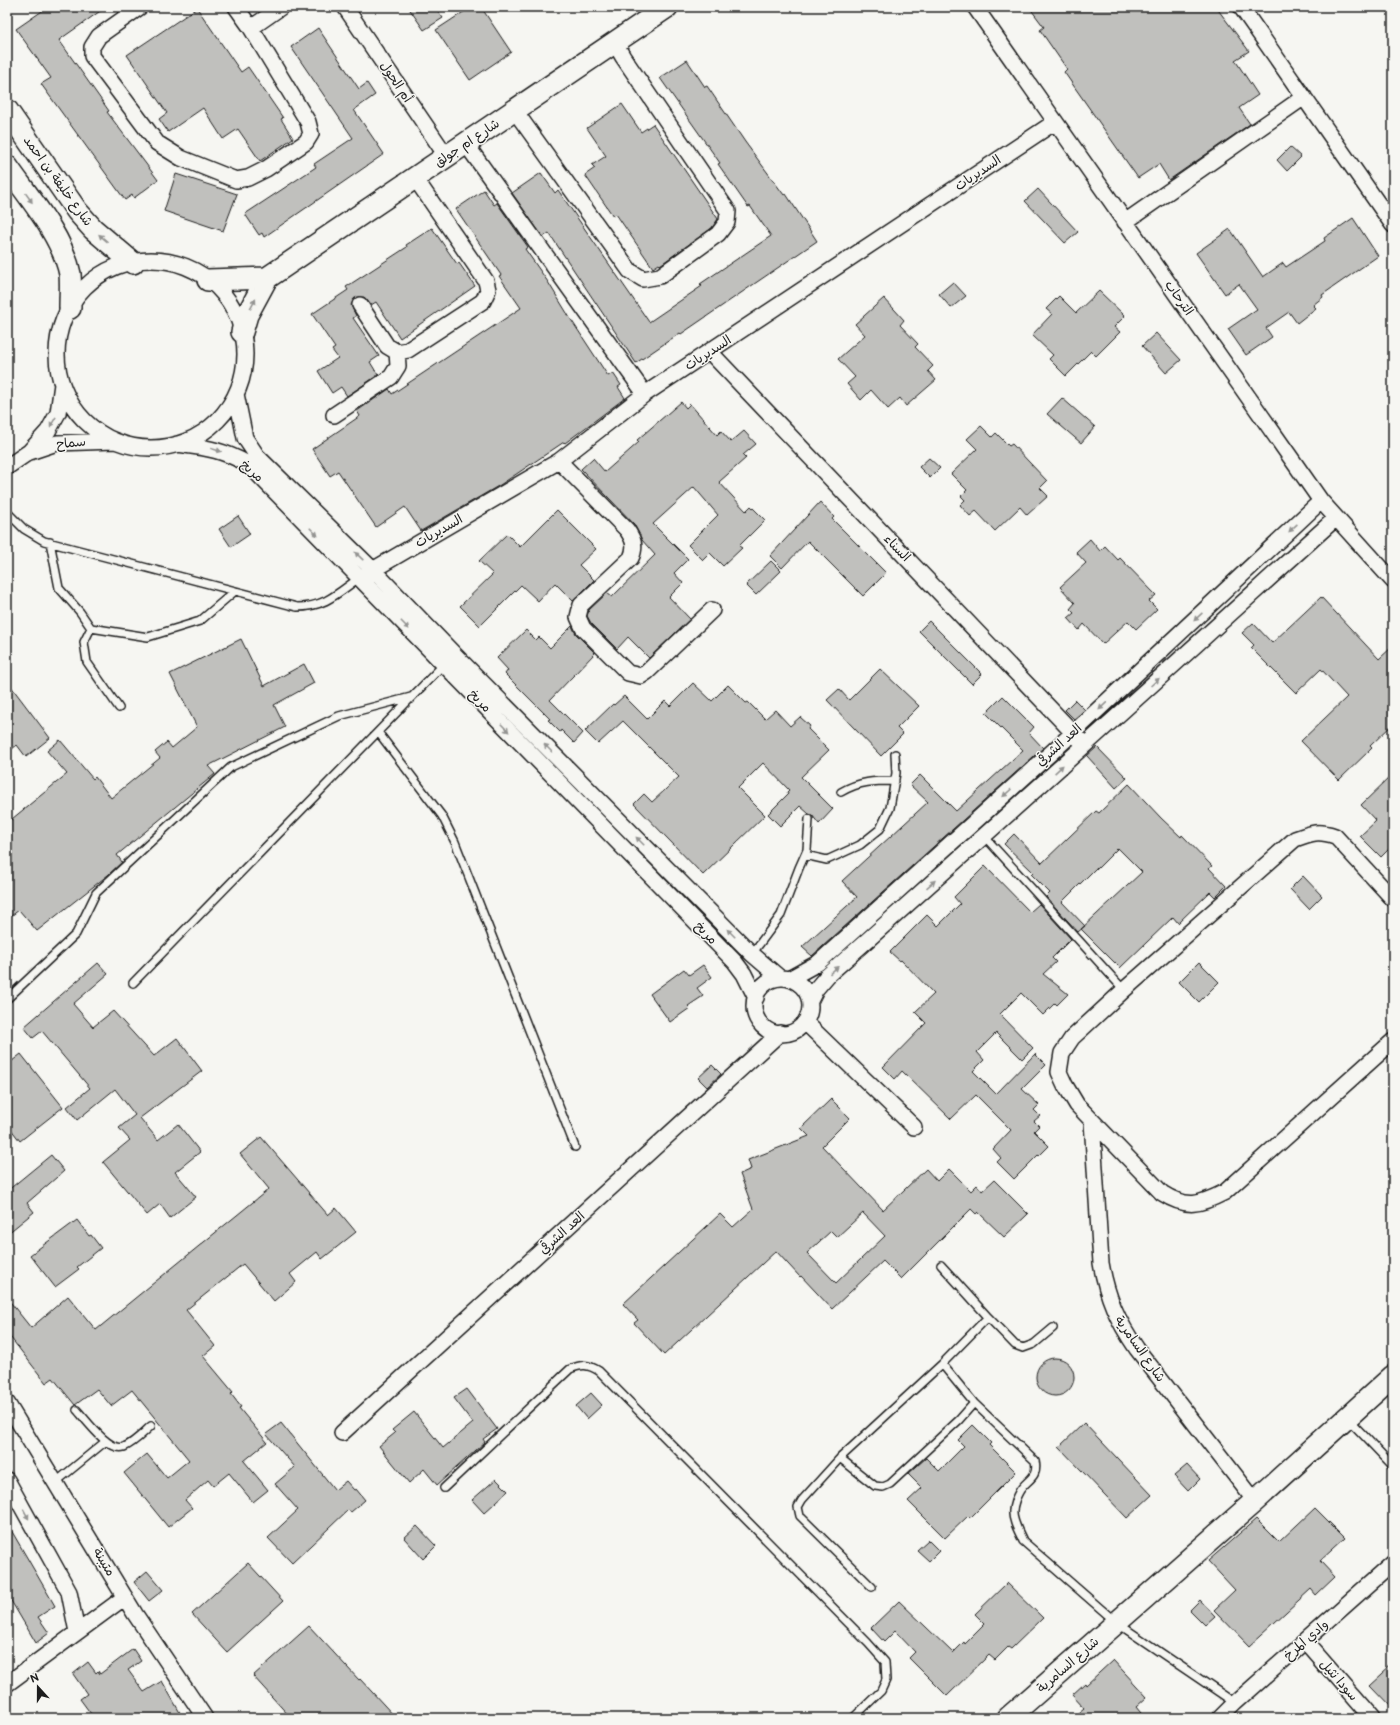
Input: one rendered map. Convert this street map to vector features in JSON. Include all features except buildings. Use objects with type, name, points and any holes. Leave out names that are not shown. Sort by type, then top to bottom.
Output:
[{"type":"street","points":[[140,7],[99,36],[92,47],[92,56],[157,143],[181,158],[236,180],[248,178],[266,169],[306,142],[311,134],[308,122],[251,28],[236,7]]},
{"type":"street","points":[[251,28],[281,7]]},
{"type":"street","name":"أم الحول","points":[[345,7],[447,157]]},
{"type":"street","name":"شارع ام جولق","points":[[242,332],[247,316],[267,278],[667,7]]},
{"type":"street","name":"الترحاب","points":[[975,7],[1321,502],[1393,581]]},
{"type":"street","points":[[1241,7],[1304,97],[1387,204],[1393,225]]},
{"type":"street","points":[[515,111],[630,271],[643,279],[660,276],[718,234],[727,222],[728,211],[622,57],[616,43]]},
{"type":"street","points":[[1125,222],[1304,97]]},
{"type":"street","name":"شارع خليفة بن احمد","points":[[7,110],[77,211],[92,230],[133,263]]},
{"type":"street","name":"السديريات","points":[[359,578],[372,569],[559,462],[645,394],[1055,122]]},
{"type":"street","points":[[466,144],[645,394]]},
{"type":"street","points":[[7,166],[61,246],[70,274],[70,308]]},
{"type":"street","points":[[360,305],[388,346],[397,352],[408,350],[483,301],[488,290],[486,281],[415,178]]},
{"type":"street","points":[[149,261],[180,265],[195,271],[208,280],[220,290],[238,317],[245,348],[242,379],[236,394],[223,414],[206,430],[192,438],[177,444],[161,447],[146,448],[130,446],[115,441],[88,424],[68,399],[58,369],[57,353],[63,322],[79,294],[90,283],[103,274],[118,267],[149,261]]},
{"type":"street","points":[[208,280],[267,278]]},
{"type":"street","points":[[334,415],[391,377],[398,366],[397,352]]},
{"type":"street","name":"السناء","points":[[710,352],[1085,745]]},
{"type":"street","name":"سماح","points":[[29,452],[48,430],[58,413],[62,384]]},
{"type":"street","name":"مريخ","points":[[236,394],[245,438],[257,456],[372,569],[449,659],[735,962],[747,980],[756,998]]},
{"type":"street","name":"سماح","points":[[8,463],[29,452],[58,443],[115,441]]},
{"type":"street","name":"مريخ","points":[[177,444],[212,448],[230,454],[248,464],[359,578],[449,659],[752,954],[785,979]]},
{"type":"street","points":[[559,462],[627,530],[635,544],[634,551],[630,558],[581,605],[578,617],[582,628],[628,673],[641,676],[647,672],[712,610]]},
{"type":"street","name":"العد الشرقي","points":[[785,979],[818,964],[1073,733],[1321,502]]},
{"type":"street","name":"العد الشرقي","points":[[810,1000],[816,989],[828,975],[985,837],[1336,518]]},
{"type":"street","points":[[1393,899],[1335,836],[1323,832],[1310,833],[1295,839],[1072,1038],[1062,1053],[1059,1072],[1065,1086],[1078,1105],[1162,1193],[1175,1201],[1191,1204],[1207,1202],[1225,1192],[1393,1041]]},
{"type":"street","points":[[785,979],[800,985],[808,995],[810,1000],[810,1012],[805,1022],[794,1031],[780,1034],[773,1032],[762,1024],[755,1012],[756,998],[763,986],[774,980],[785,979]]},
{"type":"street","points":[[805,1022],[914,1127]]},
{"type":"street","name":"العد الشرقي","points":[[342,1433],[780,1034]]},
{"type":"street","name":"شارع السامرية","points":[[1092,1121],[1100,1263],[1105,1286],[1113,1308],[1124,1330],[1137,1349],[1255,1501]]},
{"type":"street","name":"شارع السامرية","points":[[1008,1718],[1348,1419],[1393,1376]]},
{"type":"street","name":"متيبنة","points":[[7,1403],[125,1597],[205,1718]]},
{"type":"street","points":[[7,1480],[69,1592],[77,1632]]},
{"type":"street","name":"وادي المرخ","points":[[1220,1718],[1393,1563]]},
{"type":"street","points":[[7,1684],[125,1597]]},
{"type":"street","name":"سودا نثيل","points":[[1305,1641],[1372,1718]]},
{"type":"lane","points":[[7,512],[24,529],[50,542],[297,607],[310,607],[324,603],[359,578]]},
{"type":"lane","points":[[50,542],[59,588],[80,612],[91,628],[148,637],[200,621],[235,591]]},
{"type":"lane","points":[[91,628],[84,642],[87,662],[119,708]]},
{"type":"lane","points":[[133,983],[449,659]]},
{"type":"lane","points":[[7,999],[76,934],[96,893],[231,767],[339,716],[411,697]]},
{"type":"lane","points":[[378,732],[442,816],[455,842],[575,1147]]},
{"type":"lane","points":[[805,855],[827,860],[860,845],[880,829],[890,808],[896,773],[895,754]]},
{"type":"lane","points":[[841,792],[854,784],[873,781],[895,781]]},
{"type":"lane","points":[[752,954],[781,915],[807,850],[809,819]]},
{"type":"lane","points":[[985,837],[1124,990]]},
{"type":"lane","points":[[941,1265],[1015,1346],[1023,1348],[1034,1344],[1053,1328]]},
{"type":"lane","points":[[872,1588],[800,1516],[798,1507],[802,1500],[840,1458],[942,1364],[988,1317]]},
{"type":"lane","points":[[444,1488],[570,1369],[581,1364],[592,1366],[605,1377],[863,1637],[884,1662],[886,1680],[881,1691],[853,1718]]},
{"type":"lane","points":[[942,1364],[974,1403],[1035,1461],[1036,1468],[1034,1475],[1018,1492],[1012,1511],[1016,1527],[1023,1541],[1116,1623],[1235,1703]]},
{"type":"lane","points":[[840,1458],[875,1486],[883,1487],[890,1484],[959,1420],[974,1403]]},
{"type":"lane","points":[[77,1410],[106,1441],[116,1447],[122,1448],[129,1444],[151,1426]]},
{"type":"lane","points":[[1348,1419],[1393,1466]]},
{"type":"lane","points":[[56,1482],[106,1441]]}]
